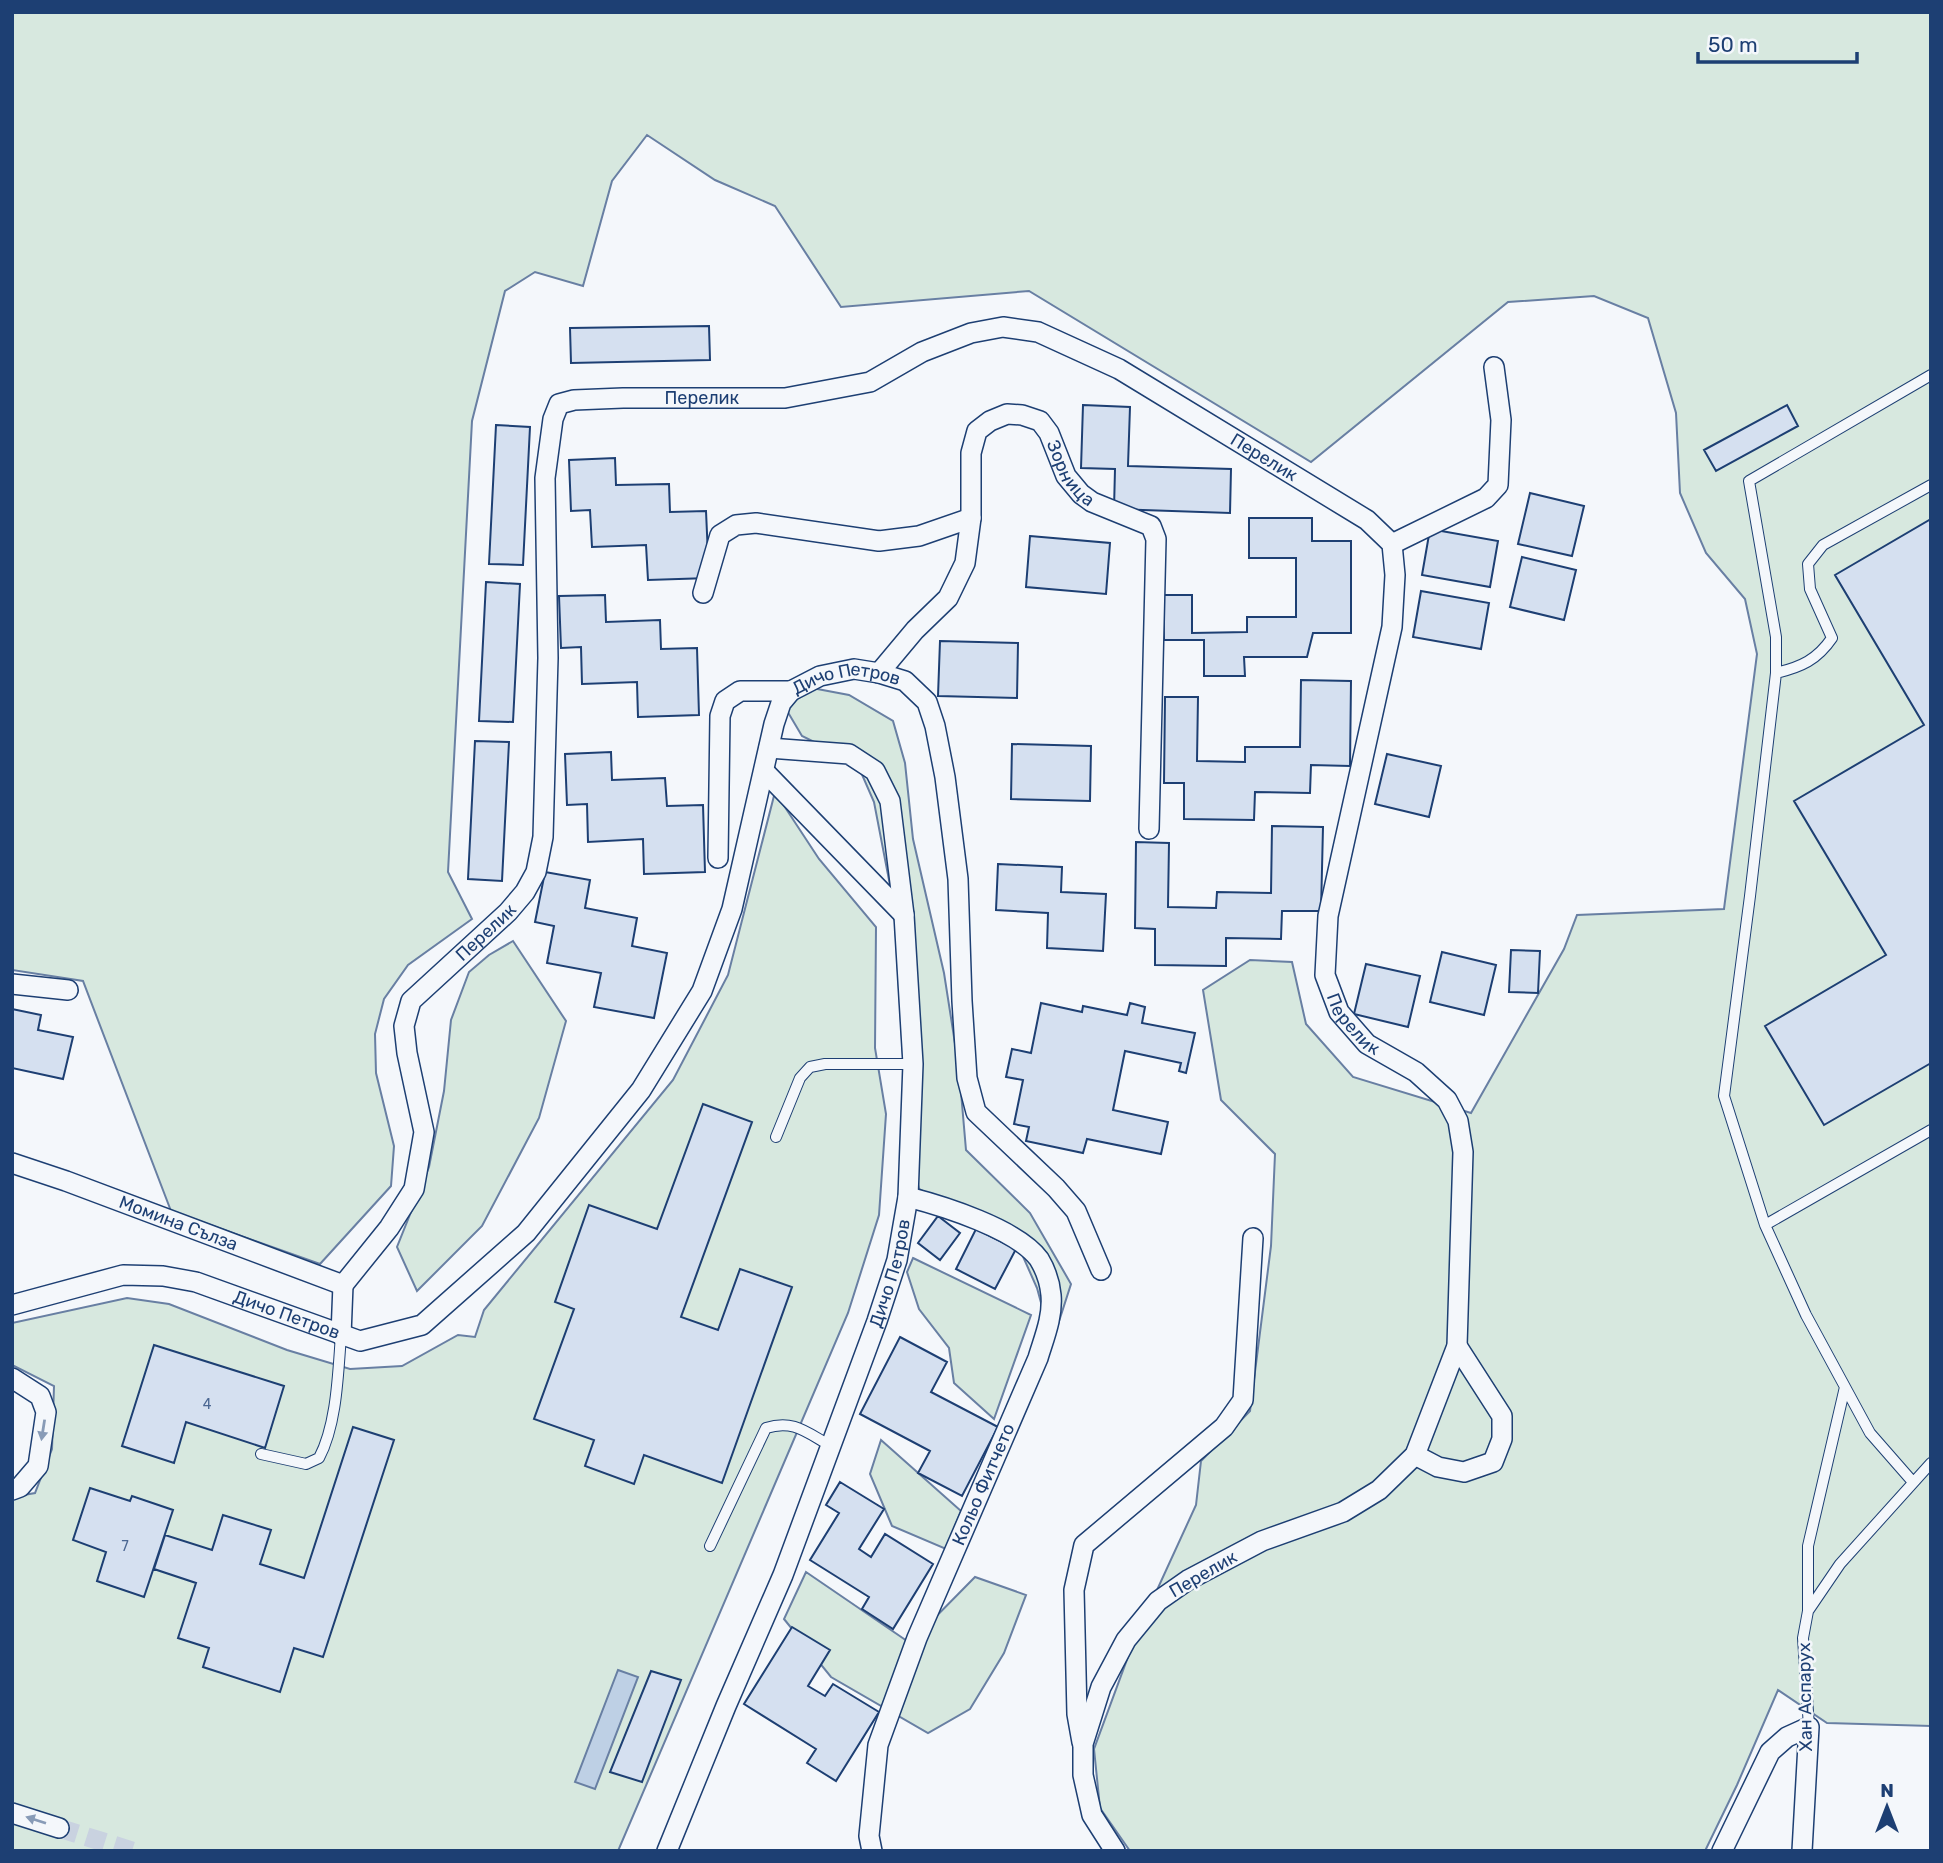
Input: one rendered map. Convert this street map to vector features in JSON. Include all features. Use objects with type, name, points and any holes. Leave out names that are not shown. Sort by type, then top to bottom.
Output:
[{"type":"street","name":"Перелик","points":[[343,1285],[389,1228],[414,1189],[424,1132],[404,1026],[411,1001],[508,912],[525,892],[536,872],[542,837],[548,658],[545,478],[553,419],[559,404],[574,400],[622,398],[785,398],[870,382],[922,352],[971,333],[1003,327],[1038,332],[1119,369],[1367,520],[1392,544],[1395,575],[1392,627],[1328,916],[1325,975],[1339,1012],[1367,1044],[1416,1072],[1447,1100],[1458,1121],[1463,1152],[1457,1346],[1415,1455],[1379,1490],[1343,1512],[1262,1541],[1188,1580],[1158,1601],[1126,1640],[1101,1687],[1083,1744],[1083,1775],[1092,1815],[1115,1851]]},
{"type":"street","points":[[1392,544],[1486,498],[1498,485],[1501,420],[1494,367]]},
{"type":"street","name":"Зорница","points":[[879,673],[915,630],[948,598],[965,563],[971,519],[971,453],[977,431],[990,421],[1007,414],[1041,421],[1049,433],[1066,476],[1081,494],[1092,502],[1151,526],[1156,539],[1149,828]]},
{"type":"street","points":[[703,593],[720,535],[736,525],[756,523],[879,541],[919,536],[971,519]]},
{"type":"street","name":"Дичо Петров","points":[[12,1305],[123,1275],[163,1276],[196,1282],[360,1341],[422,1325],[526,1233],[641,1090],[702,992],[732,909],[781,703],[791,691],[820,676],[854,669],[905,681],[927,702],[935,726],[945,777],[958,879],[966,1065],[976,1112],[1056,1188],[1076,1211],[1101,1270]]},
{"type":"street","points":[[718,858],[720,716],[725,701],[740,691],[791,691]]},
{"type":"street","name":"Дичо Петров","points":[[667,1851],[783,1575],[831,1447],[897,1260],[908,1197],[913,1064],[904,915],[890,801],[876,771],[849,754],[769,748]]},
{"type":"street","points":[[764,771],[904,915]]},
{"type":"street","points":[[12,984],[68,990]]},
{"type":"street","name":"Момина Сълза","points":[[12,1163],[343,1285]]},
{"type":"street","name":"Кольо Фитчето","points":[[872,1851],[869,1836],[878,1745],[917,1638],[1038,1358],[1049,1324],[1051,1298],[1049,1282],[1039,1259],[1011,1236],[940,1205],[908,1197]]},
{"type":"street","points":[[1083,1744],[1077,1714],[1074,1590],[1084,1545],[1224,1427],[1243,1400],[1253,1238]]},
{"type":"street","points":[[341,1335],[343,1285]]},
{"type":"street","points":[[1415,1455],[1438,1467],[1464,1472],[1493,1462],[1502,1439],[1502,1416],[1457,1346]]},
{"type":"street","points":[[12,1378],[40,1396],[46,1412],[38,1466],[20,1487],[12,1489]]},
{"type":"street","points":[[1722,1851],[1770,1752],[1787,1737],[1809,1727]]},
{"type":"street","name":"Хан Аспарух","points":[[1802,1851],[1809,1727]]},
{"type":"street","points":[[12,1813],[59,1828]]},
{"type":"lane","points":[[1912,1481],[1870,1433],[1806,1315],[1765,1225],[1724,1096],[1776,673],[1776,637],[1749,481],[1931,376]]},
{"type":"lane","points":[[1776,673],[1800,668],[1820,654],[1832,638],[1810,589],[1808,564],[1823,545],[1931,485]]},
{"type":"lane","points":[[776,1137],[800,1077],[810,1067],[913,1064]]},
{"type":"lane","points":[[1765,1225],[1931,1130]]},
{"type":"lane","points":[[261,1454],[306,1464],[319,1458],[326,1445],[336,1388],[341,1335]]},
{"type":"lane","points":[[1808,1611],[1808,1546],[1845,1387]]},
{"type":"lane","points":[[710,1546],[766,1428],[789,1424],[831,1447]]},
{"type":"lane","name":"Хан Аспарух","points":[[1809,1727],[1803,1638],[1808,1611],[1840,1564],[1931,1462]]},
{"type":"shaded area","points":[[12,12],[1931,12],[1931,1726],[1827,1723],[1778,1690],[1705,1851],[1130,1851],[1100,1808],[1094,1749],[1135,1638],[1196,1505],[1201,1461],[1250,1411],[1271,1246],[1275,1154],[1221,1100],[1203,990],[1250,960],[1292,962],[1306,1024],[1353,1077],[1471,1113],[1564,949],[1577,915],[1724,909],[1757,654],[1745,599],[1706,553],[1680,493],[1676,413],[1648,318],[1594,296],[1508,302],[1311,462],[1029,291],[841,307],[775,206],[715,180],[647,135],[612,181],[583,286],[535,272],[505,291],[472,421],[448,872],[472,919],[408,965],[384,999],[375,1034],[376,1073],[394,1146],[391,1186],[320,1264],[171,1211],[83,981],[12,970]]},
{"type":"shaded area","points":[[812,688],[849,695],[893,721],[905,763],[913,839],[944,973],[959,1069],[966,1150],[1030,1213],[1071,1284],[1052,1343],[1037,1288],[1017,1243],[919,1189],[908,1139],[894,906],[874,802],[857,763],[802,736],[783,704]]},
{"type":"shaded area","points":[[775,792],[819,859],[876,927],[875,1048],[886,1114],[879,1215],[848,1313],[618,1851],[12,1851],[12,1497],[35,1493],[52,1449],[54,1386],[12,1365],[12,1323],[127,1298],[169,1304],[287,1350],[350,1369],[402,1366],[458,1335],[475,1337],[484,1310],[673,1080],[728,975]]},
{"type":"shaded area","points":[[513,941],[566,1021],[539,1118],[482,1226],[417,1291],[397,1247],[429,1167],[444,1091],[451,1020],[469,972],[489,955]]},
{"type":"shaded area","points":[[913,1258],[1031,1315],[994,1419],[954,1383],[949,1348],[919,1309],[907,1272]]},
{"type":"shaded area","points":[[881,1440],[961,1511],[946,1549],[892,1526],[870,1474]]},
{"type":"shaded area","points":[[806,1572],[910,1643],[975,1577],[1026,1595],[1004,1653],[970,1709],[928,1733],[831,1677],[784,1619]]},
{"type":"water","points":[[618,1670],[638,1677],[595,1789],[575,1782]]},
{"type":"building","points":[[709,326],[710,360],[571,363],[570,328]]},
{"type":"building","points":[[1083,405],[1130,407],[1128,466],[1231,469],[1230,513],[1114,509],[1115,469],[1081,468]]},
{"type":"building","points":[[1787,405],[1798,426],[1716,471],[1704,450]]},
{"type":"building","points":[[496,425],[530,427],[523,565],[489,564]]},
{"type":"building","points":[[615,458],[616,485],[669,484],[670,512],[706,511],[709,578],[648,580],[646,545],[592,547],[590,510],[571,511],[569,460]]},
{"type":"building","points":[[1530,493],[1584,506],[1572,556],[1518,544]]},
{"type":"building","points":[[1249,518],[1312,518],[1312,541],[1351,541],[1351,633],[1313,633],[1307,657],[1244,657],[1245,676],[1204,676],[1204,640],[1164,640],[1163,595],[1192,595],[1192,633],[1247,632],[1247,617],[1296,617],[1296,558],[1249,558]]},
{"type":"building","points":[[1931,519],[1931,1063],[1824,1125],[1765,1026],[1886,955],[1794,801],[1924,725],[1835,575]]},
{"type":"building","points":[[1430,529],[1498,541],[1490,587],[1422,575]]},
{"type":"building","points":[[1030,536],[1110,543],[1106,594],[1026,587]]},
{"type":"building","points":[[1522,557],[1576,570],[1564,620],[1510,607]]},
{"type":"building","points":[[486,582],[520,584],[513,722],[479,721]]},
{"type":"building","points":[[1421,591],[1489,603],[1481,649],[1413,637]]},
{"type":"building","points":[[605,595],[606,622],[660,620],[661,649],[697,648],[699,715],[638,717],[637,682],[582,684],[581,647],[561,648],[559,596]]},
{"type":"building","points":[[940,641],[1018,643],[1017,698],[938,696]]},
{"type":"building","points":[[1301,680],[1351,681],[1350,766],[1311,765],[1310,793],[1255,792],[1254,820],[1184,819],[1184,783],[1164,783],[1165,697],[1198,697],[1197,761],[1245,762],[1245,747],[1300,747]]},
{"type":"building","points":[[475,741],[509,742],[502,881],[468,879]]},
{"type":"building","points":[[1012,744],[1091,746],[1090,801],[1011,799]]},
{"type":"building","points":[[611,752],[612,780],[665,778],[667,806],[703,805],[705,872],[644,874],[643,839],[588,842],[587,804],[567,805],[565,754]]},
{"type":"building","points":[[1387,754],[1441,766],[1429,817],[1375,804]]},
{"type":"building","points":[[1272,826],[1323,827],[1321,911],[1282,911],[1281,939],[1226,938],[1226,966],[1155,965],[1155,929],[1135,928],[1136,842],[1169,843],[1168,907],[1216,908],[1217,892],[1271,893]]},
{"type":"building","points":[[998,864],[1062,867],[1061,892],[1106,894],[1103,951],[1047,948],[1048,913],[996,910]]},
{"type":"building","points":[[545,872],[590,880],[585,908],[637,918],[632,946],[667,953],[654,1018],[594,1007],[601,973],[547,963],[554,926],[535,922]]},
{"type":"building","points":[[1511,950],[1540,951],[1538,993],[1509,992]]},
{"type":"building","points":[[1442,952],[1496,965],[1484,1015],[1430,1002]]},
{"type":"building","points":[[1366,964],[1420,976],[1408,1027],[1354,1014]]},
{"type":"building","points":[[1041,1003],[1082,1012],[1083,1006],[1127,1015],[1130,1003],[1145,1007],[1142,1023],[1195,1033],[1186,1073],[1179,1071],[1181,1063],[1125,1051],[1113,1110],[1168,1122],[1161,1154],[1087,1139],[1083,1153],[1026,1141],[1029,1127],[1014,1124],[1023,1080],[1006,1077],[1012,1049],[1031,1053]]},
{"type":"building","points":[[12,1009],[41,1015],[38,1030],[73,1037],[63,1079],[12,1068]]},
{"type":"building","points":[[703,1104],[752,1122],[681,1317],[718,1330],[740,1269],[792,1287],[722,1483],[644,1455],[634,1484],[585,1466],[594,1440],[534,1419],[574,1309],[555,1302],[589,1205],[657,1229]]},
{"type":"building","points":[[938,1216],[960,1233],[940,1260],[918,1243]]},
{"type":"building","points":[[976,1229],[1016,1249],[995,1289],[956,1269]]},
{"type":"building","points":[[900,1337],[947,1362],[931,1392],[998,1427],[962,1496],[918,1473],[930,1451],[860,1414]]},
{"type":"building","points":[[154,1345],[284,1386],[265,1448],[186,1422],[174,1463],[122,1446]]},
{"type":"building","points":[[353,1427],[394,1440],[323,1657],[294,1648],[280,1692],[203,1667],[209,1648],[178,1638],[196,1583],[154,1569],[165,1535],[212,1550],[223,1515],[271,1530],[260,1564],[304,1578]]},
{"type":"building","points":[[840,1482],[884,1509],[859,1549],[871,1557],[885,1534],[933,1564],[893,1629],[862,1609],[869,1597],[810,1560],[839,1513],[826,1505]]},
{"type":"building","points":[[90,1488],[130,1501],[132,1496],[173,1510],[144,1597],[97,1581],[106,1552],[73,1540]]},
{"type":"building","points":[[792,1627],[830,1650],[808,1686],[825,1696],[833,1684],[879,1712],[836,1781],[807,1763],[816,1749],[744,1704]]},
{"type":"building","points":[[651,1671],[681,1680],[642,1782],[610,1772]]},
{"type":"tunnel","points":[[59,1828],[132,1851]]}]
